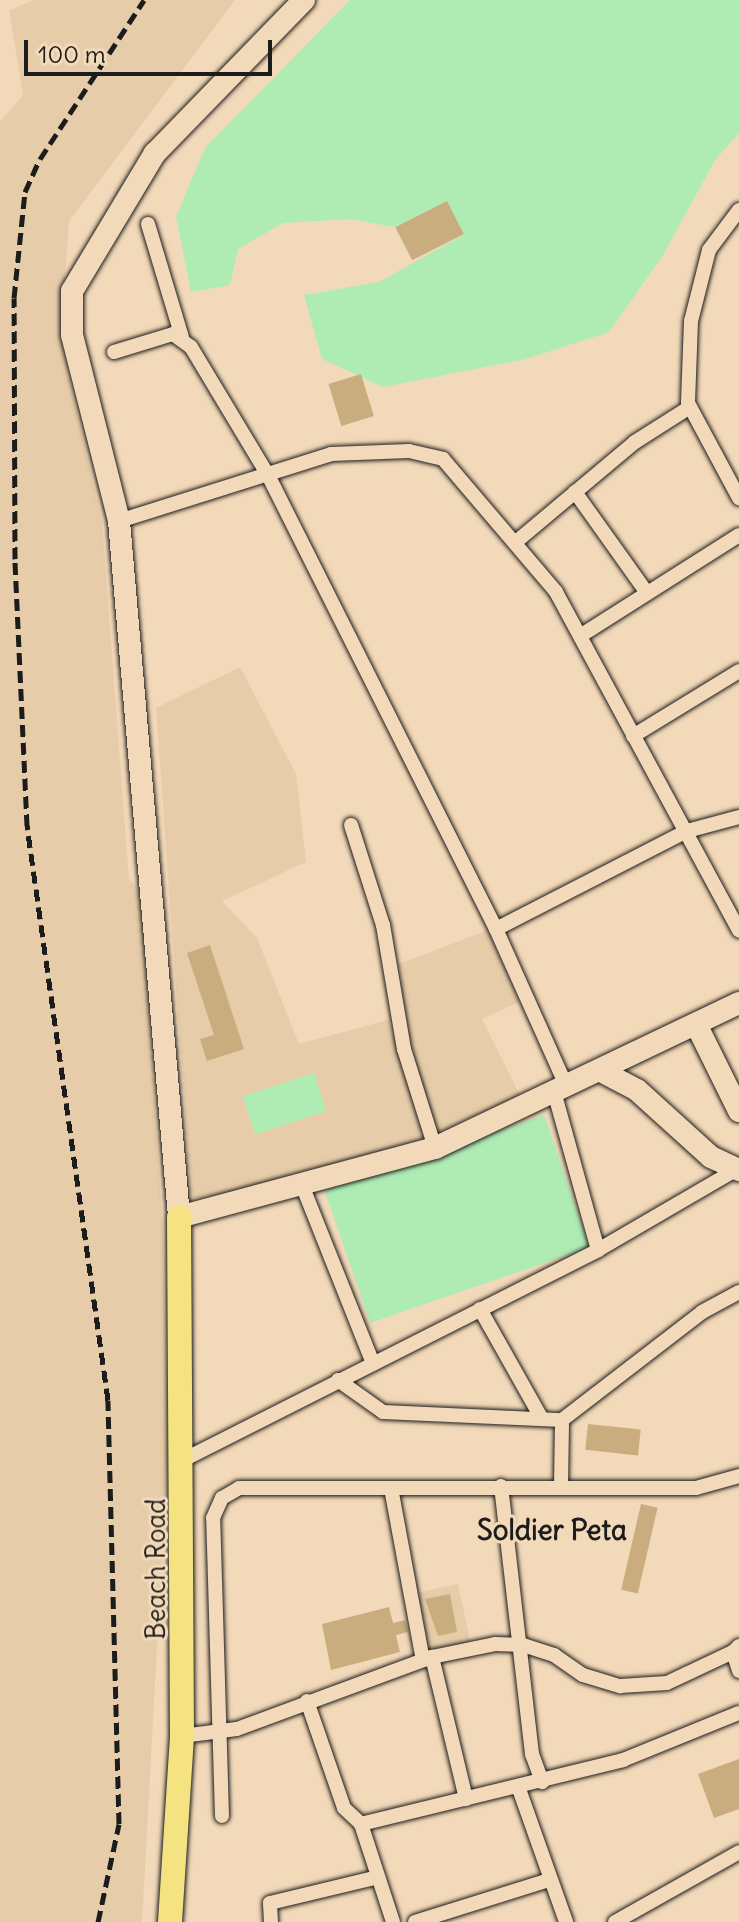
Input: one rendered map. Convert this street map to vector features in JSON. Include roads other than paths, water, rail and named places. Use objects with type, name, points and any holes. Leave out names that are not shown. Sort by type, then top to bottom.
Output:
[{"type":"main road","name":"Beach Road","points":[[170,1922],[182,1736],[183,1460],[179,1217]]},
{"type":"street","points":[[304,0],[155,153],[72,291],[72,335],[119,521],[179,1217],[435,1148],[561,1091],[739,1003]]},
{"type":"street","points":[[739,210],[709,250],[691,321],[690,407],[739,498]]},
{"type":"street","points":[[148,224],[182,337],[269,477],[496,929],[561,1091],[598,1250]]},
{"type":"street","points":[[114,352],[182,337]]},
{"type":"street","points":[[517,541],[635,442],[690,407]]},
{"type":"street","points":[[119,521],[269,477],[331,454],[432,452],[517,541],[556,592],[739,931]]},
{"type":"street","points":[[575,492],[647,593]]},
{"type":"street","points":[[580,636],[739,535]]},
{"type":"street","points":[[633,736],[739,671]]},
{"type":"street","points":[[496,929],[687,831],[739,817]]},
{"type":"street","points":[[351,825],[383,925],[404,1049],[435,1148]]},
{"type":"street","points":[[696,1024],[739,1111]]},
{"type":"street","points":[[183,1460],[598,1250],[735,1171],[637,1090],[601,1071]]},
{"type":"street","points":[[302,1185],[373,1363]]},
{"type":"street","points":[[338,1380],[383,1412],[562,1420],[702,1312],[739,1292]]},
{"type":"street","points":[[480,1309],[542,1419]]},
{"type":"street","points":[[561,1487],[562,1420]]},
{"type":"street","points":[[222,1816],[216,1732],[213,1518],[222,1498],[239,1488],[696,1488],[739,1476]]},
{"type":"street","points":[[501,1486],[523,1645],[532,1754],[542,1782]]},
{"type":"street","points":[[391,1488],[428,1659],[466,1799]]},
{"type":"street","points":[[182,1736],[216,1732],[428,1659],[523,1645],[620,1686],[667,1683],[736,1648],[739,1671]]},
{"type":"street","points":[[307,1701],[344,1808],[361,1824],[393,1922]]},
{"type":"street","points":[[361,1824],[374,1816],[519,1789],[623,1760],[739,1713]]},
{"type":"street","points":[[519,1789],[566,1922]]},
{"type":"street","points":[[615,1922],[739,1852]]},
{"type":"street","points":[[271,1922],[270,1903],[378,1877]]},
{"type":"street","points":[[415,1922],[461,1916],[549,1880]]},
{"type":"railway","points":[[98,1922],[119,1824],[108,1400],[27,826],[15,559],[14,298],[25,192],[40,159],[144,0]]},
{"type":"district","name":"Soldier Peta","points":[[552,1530]]}]
